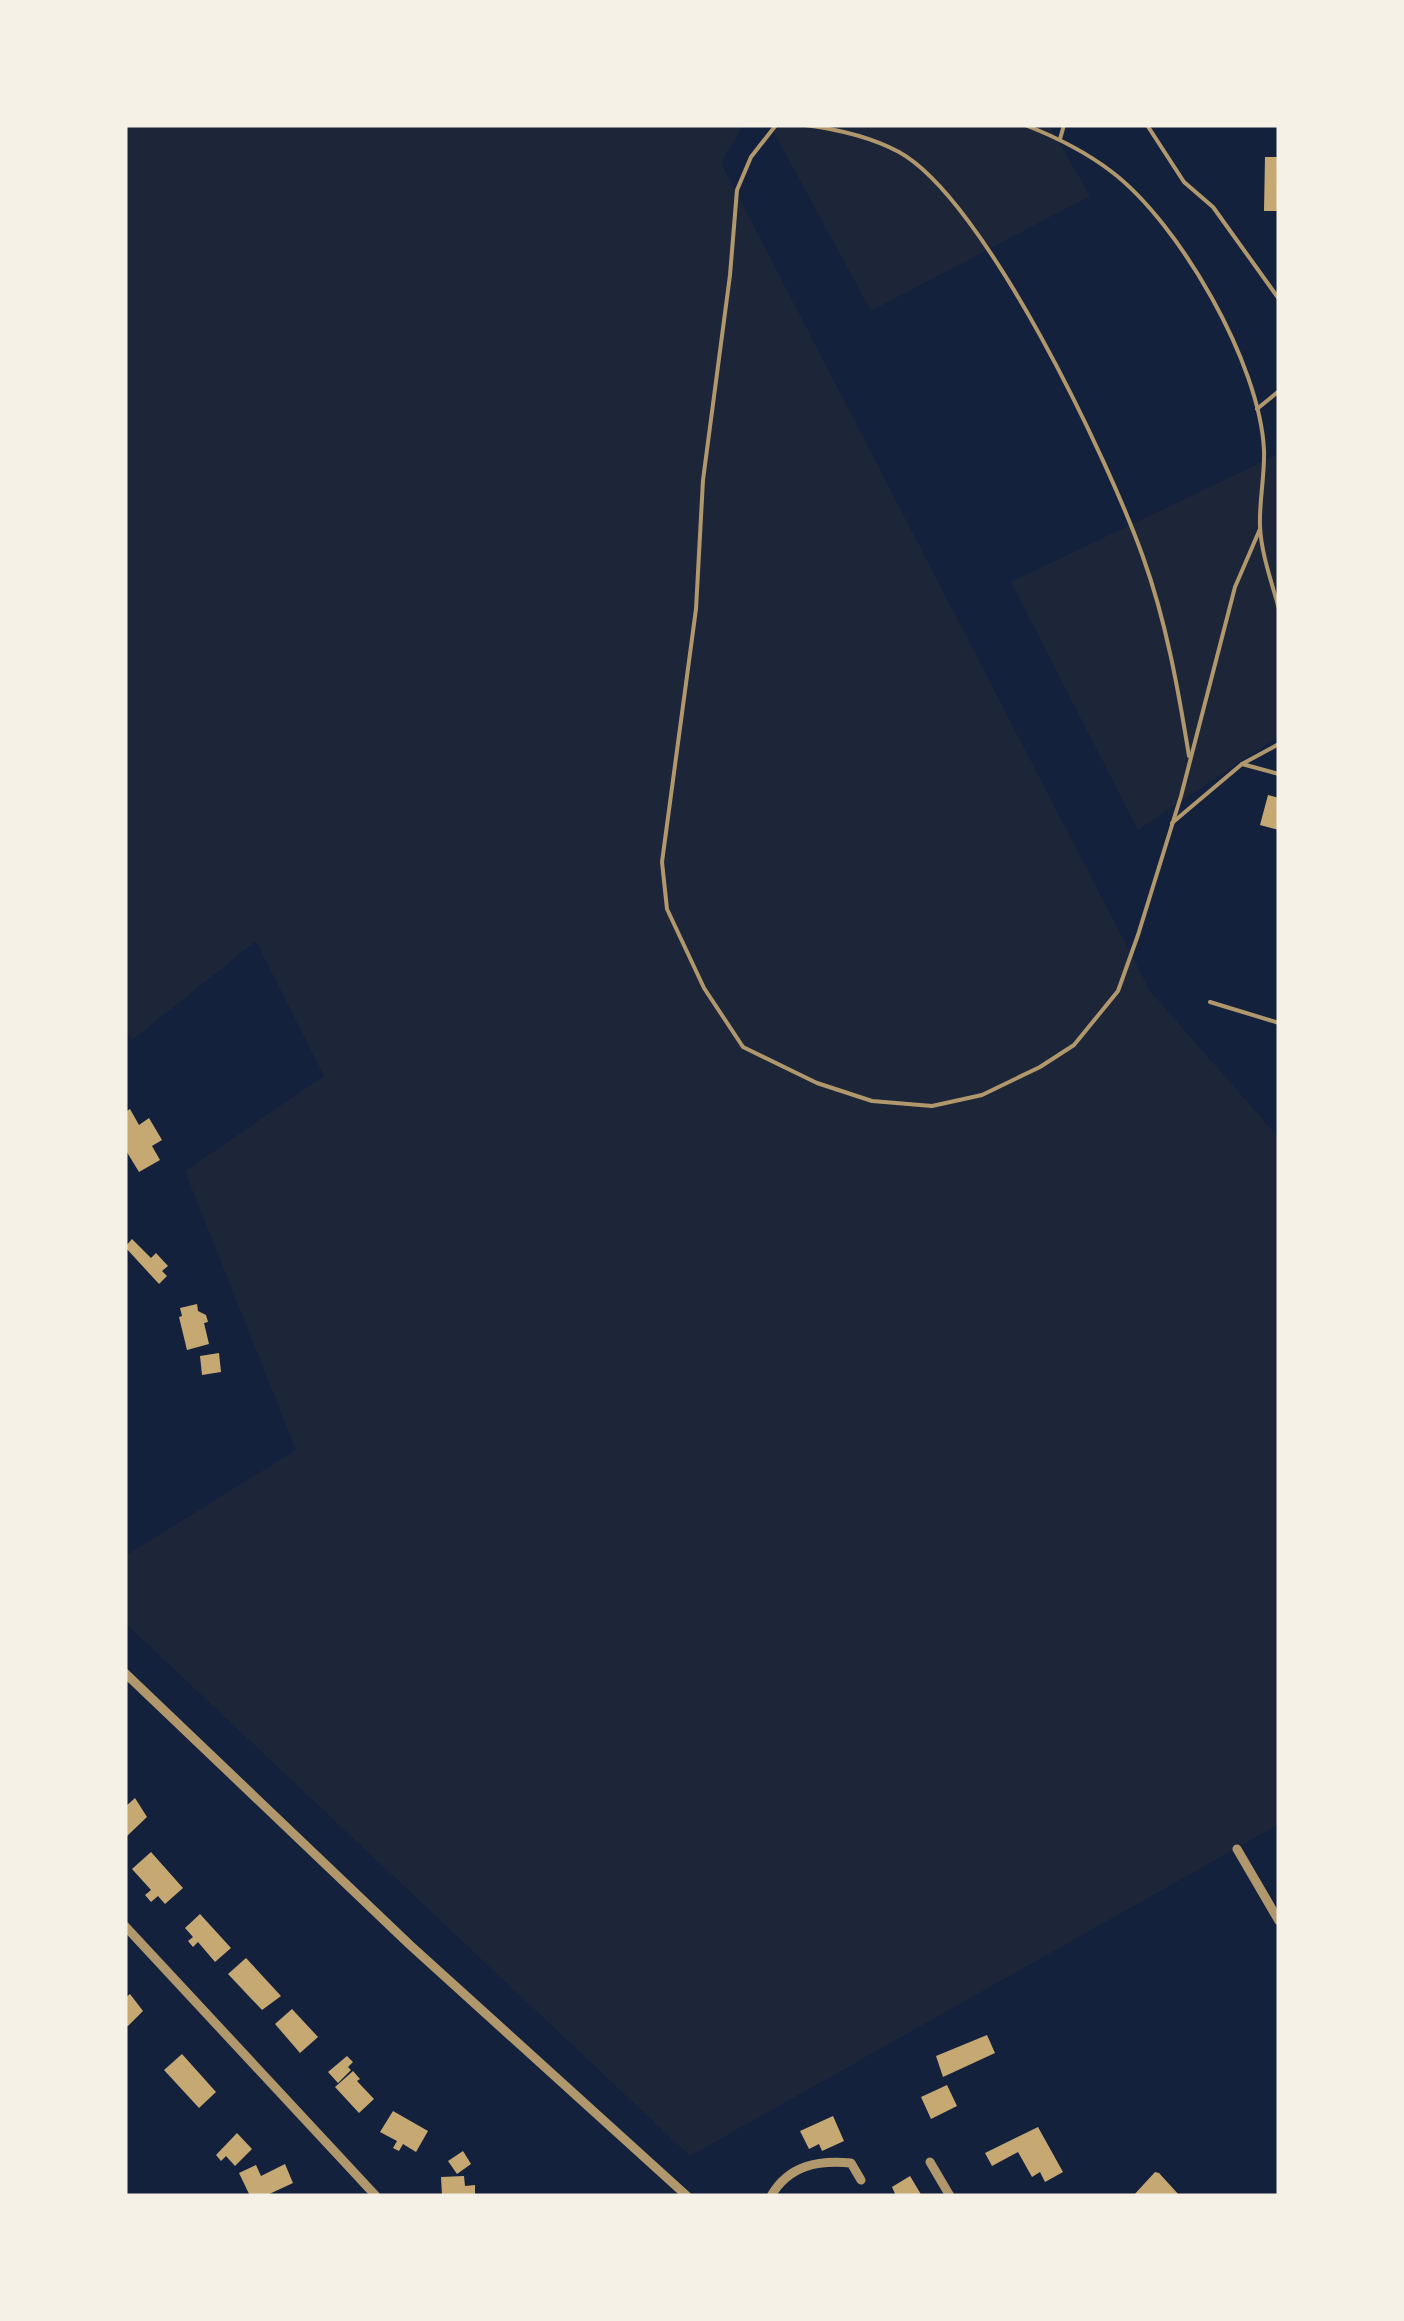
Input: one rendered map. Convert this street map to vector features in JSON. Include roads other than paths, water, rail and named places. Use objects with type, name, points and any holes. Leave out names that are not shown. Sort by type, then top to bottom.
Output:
[{"type":"street","points":[[125,1673],[410,1945],[687,2196]]},
{"type":"street","points":[[1237,1849],[1279,1921]]},
{"type":"street","points":[[125,1926],[376,2196]]},
{"type":"street","points":[[771,2196],[796,2168],[823,2160],[852,2163],[862,2180]]},
{"type":"street","points":[[930,2162],[950,2196]]},
{"type":"lane","points":[[776,125],[751,156],[736,190],[730,275],[703,480],[696,610],[662,862],[667,910],[704,988],[742,1047],[817,1083],[872,1100],[932,1106],[982,1094],[1040,1067],[1074,1045],[1118,991],[1172,823],[1234,586],[1260,529]]},
{"type":"lane","points":[[805,125],[834,129],[900,152],[944,188],[1012,286],[1096,448],[1143,556],[1171,650],[1190,760]]},
{"type":"lane","points":[[1024,125],[1060,139],[1114,173],[1160,220],[1213,300],[1253,387],[1264,449],[1260,529],[1279,609]]},
{"type":"lane","points":[[1060,139],[1064,125]]},
{"type":"lane","points":[[1148,125],[1184,182],[1214,207],[1279,299]]},
{"type":"lane","points":[[1257,409],[1279,391]]},
{"type":"lane","points":[[1172,823],[1242,764],[1279,744]]},
{"type":"lane","points":[[1242,764],[1279,774]]},
{"type":"lane","points":[[1210,1002],[1279,1024]]}]
